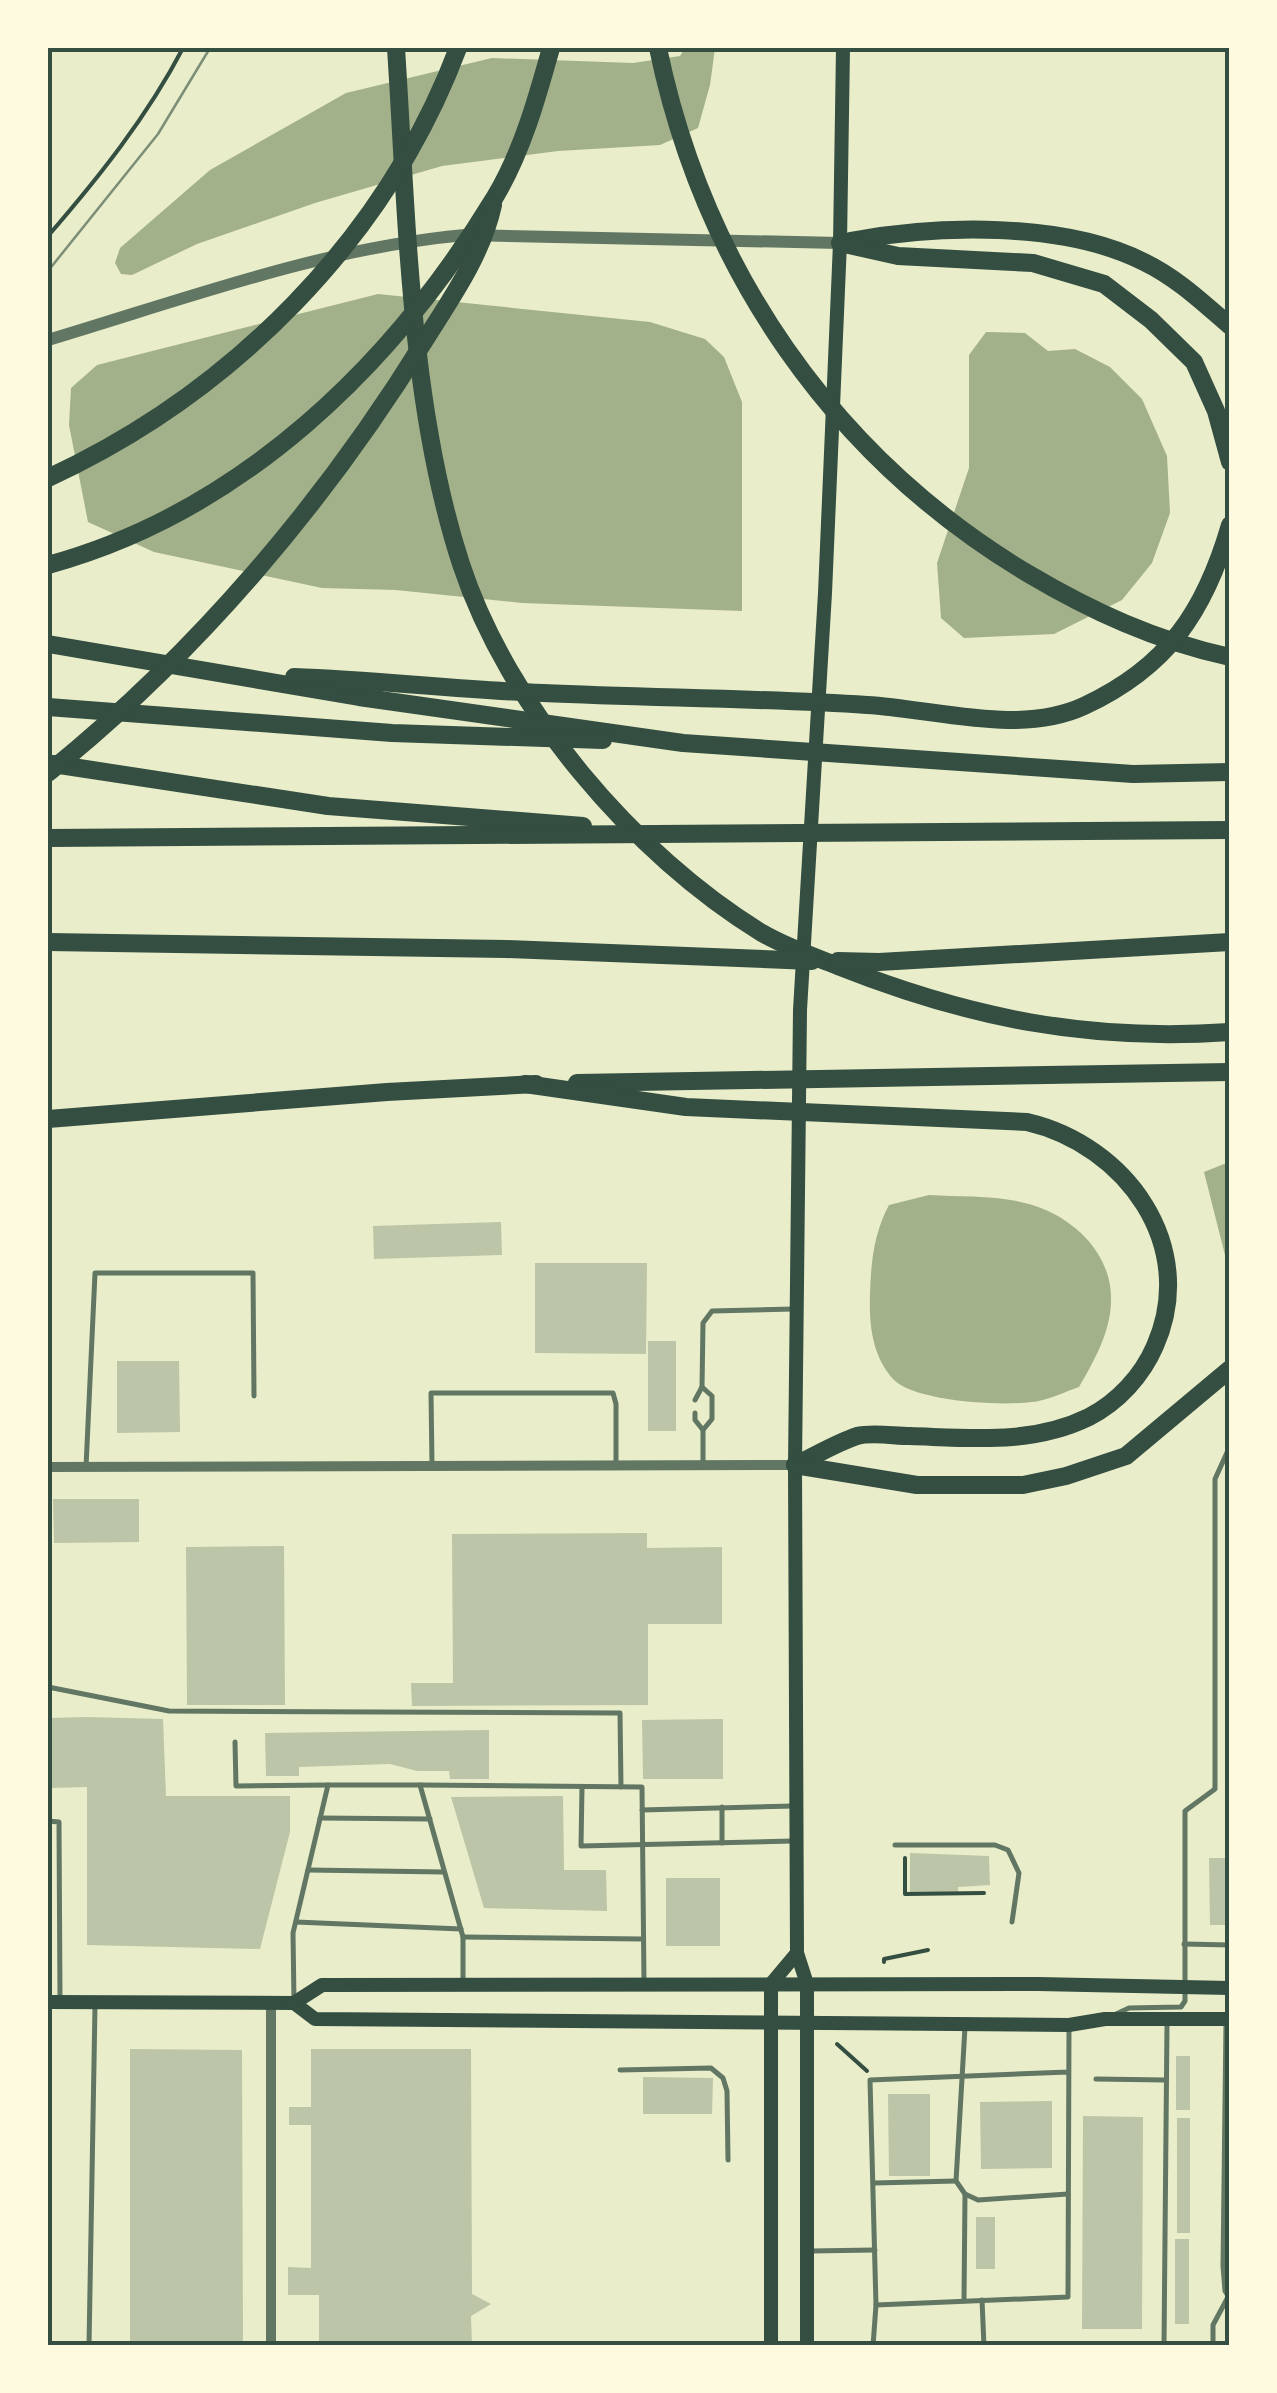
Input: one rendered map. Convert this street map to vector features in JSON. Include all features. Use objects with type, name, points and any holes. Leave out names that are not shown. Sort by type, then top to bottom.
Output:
[{"type":"highway","points":[[396,48],[415,317],[439,475],[462,567],[500,648],[548,732],[575,767],[684,874],[761,933],[869,979],[949,1006],[1031,1024],[1109,1032],[1230,1032]]},
{"type":"highway","points":[[48,478],[100,452],[173,407],[224,369],[288,310],[334,259],[392,180],[428,116],[458,48]]},
{"type":"highway","points":[[48,565],[101,548],[201,499],[315,418],[403,327],[495,196],[528,124],[550,48]]},
{"type":"highway","points":[[658,48],[669,102],[698,186],[727,249],[767,324],[822,399],[864,444],[909,490],[980,544],[1064,595],[1139,632],[1230,656]]},
{"type":"highway","points":[[48,773],[112,717],[208,622],[330,480],[406,371],[463,277],[486,235],[495,196]]},
{"type":"highway","points":[[840,243],[905,231],[1044,233],[1099,243],[1145,262],[1179,282],[1230,326]]},
{"type":"highway","points":[[840,243],[898,256],[1033,264],[1104,284],[1151,320],[1194,362],[1216,411],[1230,462]]},
{"type":"highway","points":[[209,673],[347,679],[469,690],[868,704],[998,719],[1046,717],[1083,707],[1163,654],[1192,618],[1216,573],[1230,525]]},
{"type":"highway","points":[[48,644],[209,673],[683,743],[1133,774],[1230,772]]},
{"type":"highway","points":[[48,707],[392,733],[683,743]]},
{"type":"highway","points":[[48,763],[328,806],[714,836]]},
{"type":"highway","points":[[48,838],[1230,830]]},
{"type":"highway","points":[[48,942],[506,949],[724,960],[879,962],[1230,942]]},
{"type":"highway","points":[[1142,1032],[1230,1020]]},
{"type":"highway","points":[[48,1118],[526,1084],[1230,1072]]},
{"type":"highway","points":[[526,1084],[686,1107],[1013,1120],[1060,1132],[1090,1148],[1134,1188],[1154,1218],[1167,1263],[1166,1311],[1153,1351],[1133,1381],[1106,1406],[1073,1424],[1042,1434],[1010,1438],[860,1435],[795,1465]]},
{"type":"highway","points":[[795,1465],[917,1484],[1024,1484],[1066,1476],[1126,1456],[1230,1369]]},
{"type":"main road","points":[[806,2346],[808,1984],[796,1952],[795,1465],[800,1010],[826,593],[840,243],[843,48]]},
{"type":"main road","points":[[771,2346],[771,1984],[796,1952]]},
{"type":"main road","points":[[54,2002],[294,2003],[322,1985],[1230,1988]]},
{"type":"main road","points":[[294,2003],[315,2020],[1069,2024],[1105,2019],[1228,2019]]},
{"type":"street","points":[[48,340],[289,268],[407,240],[465,235],[840,243]]},
{"type":"street","points":[[48,1467],[795,1465]]},
{"type":"street","points":[[271,2002],[271,2346]]},
{"type":"lane","points":[[86,1467],[95,1273],[253,1273],[254,1396]]},
{"type":"lane","points":[[695,1400],[702,1388],[703,1323],[712,1310],[796,1309]]},
{"type":"lane","points":[[702,1388],[712,1396],[712,1419],[703,1430]]},
{"type":"lane","points":[[432,1466],[432,1393],[606,1392],[616,1398],[616,1466]]},
{"type":"lane","points":[[695,1414],[703,1430],[703,1466]]},
{"type":"lane","points":[[1105,2019],[1129,2008],[1181,2007],[1185,2001],[1185,1812],[1215,1789],[1215,1479],[1230,1446]]},
{"type":"lane","points":[[48,1687],[169,1711],[620,1713],[621,1787]]},
{"type":"lane","points":[[235,1742],[236,1786],[642,1787],[644,1984]]},
{"type":"lane","points":[[294,2003],[296,1922],[328,1786]]},
{"type":"lane","points":[[420,1786],[463,1938],[463,1984]]},
{"type":"lane","points":[[582,1787],[581,1846],[796,1841]]},
{"type":"lane","points":[[642,1810],[796,1806]]},
{"type":"lane","points":[[722,1808],[722,1842]]},
{"type":"lane","points":[[320,1818],[430,1818]]},
{"type":"lane","points":[[48,1822],[60,1822],[54,2002]]},
{"type":"lane","points":[[895,1845],[995,1845],[1008,1850],[1015,1861],[1020,1885],[1012,1922]]},
{"type":"lane","points":[[308,1870],[444,1872]]},
{"type":"lane","points":[[296,1922],[460,1929]]},
{"type":"lane","points":[[463,1938],[643,1939]]},
{"type":"lane","points":[[1184,1944],[1230,1945]]},
{"type":"lane","points":[[90,2346],[96,2003]]},
{"type":"lane","points":[[1164,2346],[1167,2019]]},
{"type":"lane","points":[[1214,2346],[1213,2324],[1229,2298],[1222,2266],[1228,2019]]},
{"type":"lane","points":[[966,2024],[956,2181],[966,2194],[978,2200],[1068,2194]]},
{"type":"lane","points":[[876,2305],[1068,2296],[1069,2024]]},
{"type":"lane","points":[[620,2070],[711,2068],[723,2078],[727,2091],[728,2160]]},
{"type":"lane","points":[[873,2346],[876,2305],[870,2080],[1068,2072]]},
{"type":"lane","points":[[1096,2079],[1165,2080]]},
{"type":"lane","points":[[873,2183],[956,2181]]},
{"type":"lane","points":[[964,2301],[966,2194]]},
{"type":"lane","points":[[806,2251],[875,2250]]},
{"type":"lane","points":[[982,2300],[984,2346]]},
{"type":"path","points":[[48,236],[124,144],[183,48]]},
{"type":"path","points":[[906,1845],[905,1894],[984,1893]]},
{"type":"path","points":[[884,1962],[928,1950]]},
{"type":"path","points":[[837,2044],[868,2071],[870,2080]]},
{"type":"shaded area","points":[[685,48],[715,48],[710,85],[698,128],[660,145],[558,151],[442,166],[315,203],[197,244],[132,275],[121,274],[115,263],[120,248],[210,170],[346,93],[492,58],[633,63],[680,56]]},
{"type":"shaded area","points":[[378,294],[650,322],[705,339],[724,357],[742,402],[742,611],[522,603],[396,590],[322,588],[154,552],[88,522],[69,425],[71,388],[97,365]]},
{"type":"shaded area","points":[[986,332],[1025,333],[1048,351],[1075,349],[1110,367],[1142,399],[1167,456],[1170,513],[1152,563],[1122,600],[1054,634],[964,638],[941,618],[937,563],[969,468],[969,355]]},
{"type":"shaded area","points":[[1229,1162],[1229,1271],[1204,1172]]},
{"type":"shaded area","points":[[929,1195],[1029,1204],[1060,1217],[1087,1239],[1105,1268],[1111,1302],[1104,1336],[1079,1387],[1048,1399],[988,1403],[922,1394],[894,1380],[876,1350],[870,1317],[871,1270],[877,1237],[889,1205]]},
{"type":"building","points":[[501,1222],[502,1255],[374,1259],[373,1226]]},
{"type":"building","points":[[535,1263],[647,1263],[646,1354],[535,1353]]},
{"type":"building","points":[[648,1341],[676,1341],[676,1431],[648,1431]]},
{"type":"building","points":[[117,1361],[179,1361],[180,1432],[117,1433]]},
{"type":"building","points":[[53,1499],[139,1499],[139,1542],[54,1543]]},
{"type":"building","points":[[647,1533],[647,1548],[722,1547],[722,1624],[648,1624],[648,1705],[412,1706],[411,1683],[453,1683],[452,1534]]},
{"type":"building","points":[[284,1546],[285,1705],[187,1705],[186,1547]]},
{"type":"building","points":[[48,1718],[163,1719],[166,1796],[290,1796],[290,1832],[260,1949],[87,1945],[87,1787],[48,1788]]},
{"type":"building","points":[[723,1719],[723,1779],[643,1779],[642,1720]]},
{"type":"building","points":[[489,1730],[489,1779],[450,1779],[449,1771],[417,1771],[390,1764],[299,1767],[299,1776],[266,1776],[265,1733]]},
{"type":"building","points":[[563,1796],[564,1870],[606,1870],[607,1911],[484,1908],[451,1797]]},
{"type":"building","points":[[910,1853],[989,1856],[990,1885],[958,1887],[958,1892],[910,1892]]},
{"type":"building","points":[[1209,1858],[1230,1858],[1230,1925],[1210,1925]]},
{"type":"building","points":[[666,1878],[720,1878],[720,1946],[666,1946]]},
{"type":"building","points":[[130,2049],[242,2050],[243,2346],[130,2346]]},
{"type":"building","points":[[311,2049],[471,2049],[472,2294],[491,2304],[471,2316],[472,2346],[319,2346],[319,2295],[288,2295],[288,2267],[311,2268],[311,2125],[289,2125],[289,2107],[311,2107]]},
{"type":"building","points":[[1176,2056],[1190,2056],[1190,2110],[1176,2110]]},
{"type":"building","points":[[643,2077],[713,2078],[712,2114],[643,2114]]},
{"type":"building","points":[[888,2094],[930,2094],[930,2176],[889,2176]]},
{"type":"building","points":[[1052,2101],[1052,2168],[981,2169],[980,2102]]},
{"type":"building","points":[[1083,2116],[1143,2117],[1142,2329],[1082,2329]]},
{"type":"building","points":[[1177,2118],[1190,2118],[1190,2233],[1177,2233]]},
{"type":"building","points":[[976,2217],[995,2217],[995,2269],[976,2269]]},
{"type":"building","points":[[1175,2239],[1189,2239],[1189,2324],[1175,2324]]},
{"type":"tram line","points":[[48,271],[158,134],[210,48]]}]
